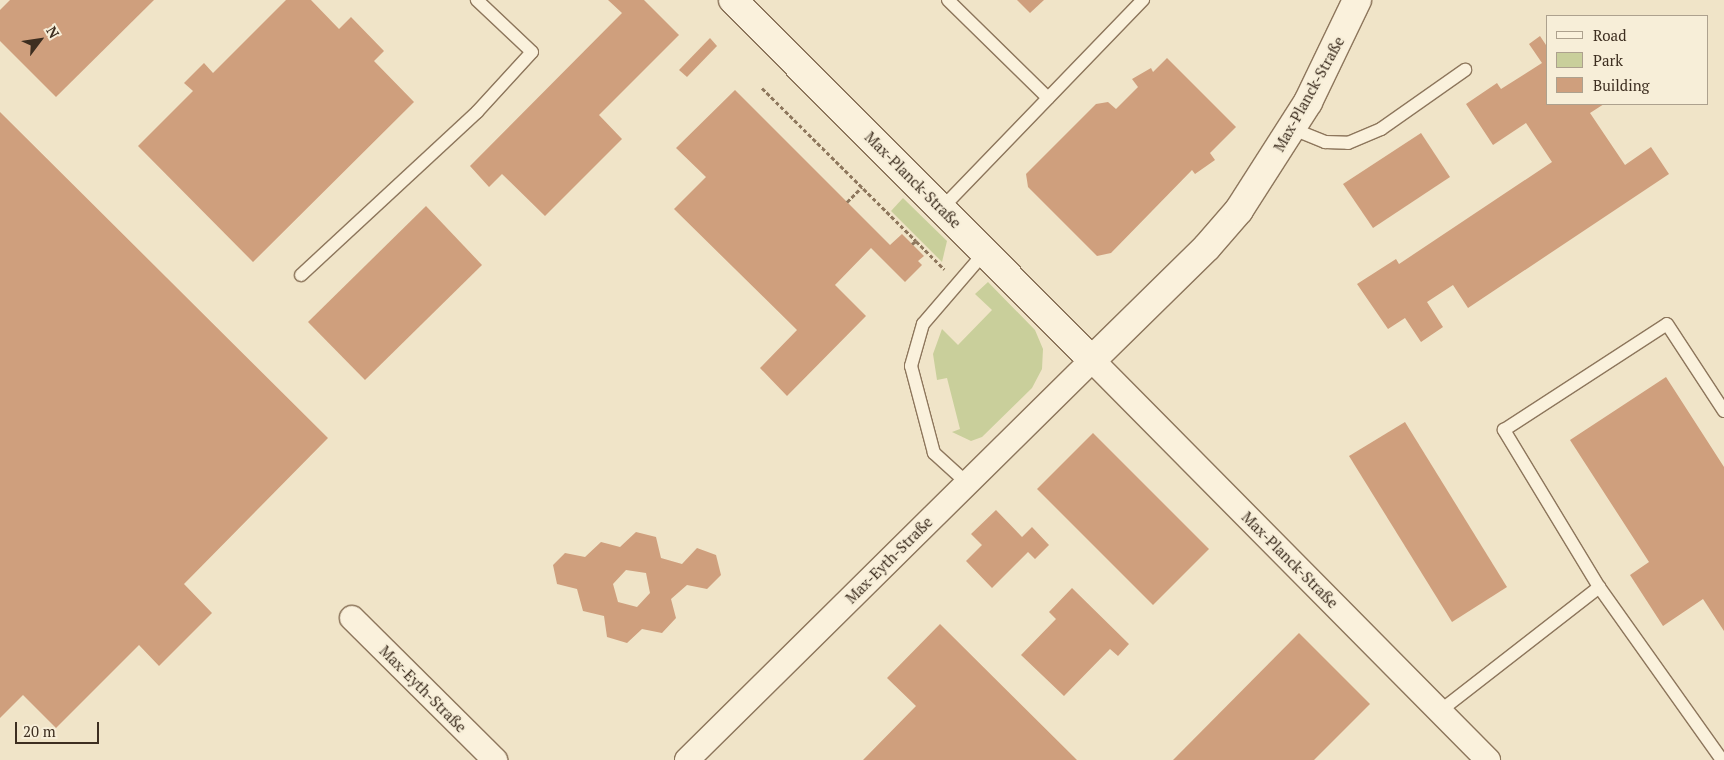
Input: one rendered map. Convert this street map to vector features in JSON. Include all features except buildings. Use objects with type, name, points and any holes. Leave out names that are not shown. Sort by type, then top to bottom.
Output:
[{"type":"main road","name":"Max-Planck-Straße","points":[[733,0],[1092,360],[1207,247],[1265,174],[1293,129],[1357,0]]},
{"type":"street","name":"Max-Eyth-Straße","points":[[686,760],[1092,360]]},
{"type":"street","name":"Max-Planck-Straße","points":[[1092,360],[1488,760]]},
{"type":"street","name":"Max-Eyth-Straße","points":[[352,618],[495,760]]},
{"type":"lane","points":[[300,276],[477,112],[532,52],[477,0]]},
{"type":"lane","points":[[948,0],[1048,98]]},
{"type":"lane","points":[[941,209],[1142,0]]},
{"type":"lane","points":[[1293,129],[1325,142],[1348,143],[1381,129],[1465,70]]},
{"type":"lane","points":[[967,483],[934,453],[911,366],[923,324],[985,252]]},
{"type":"lane","points":[[1722,760],[1599,587],[1504,430],[1667,324],[1724,411]]},
{"type":"lane","points":[[1440,711],[1599,587]]},
{"type":"path","points":[[762,88],[958,283]]},
{"type":"path","points":[[847,202],[862,187]]},
{"type":"path","points":[[912,244],[916,241]]},
{"type":"green space","points":[[903,198],[947,241],[942,262],[891,211]]},
{"type":"green space","points":[[988,282],[1035,330],[1043,349],[1042,369],[1032,388],[982,437],[971,441],[952,432],[960,429],[947,378],[937,380],[933,354],[942,329],[958,345],[992,310],[975,294]]}]
